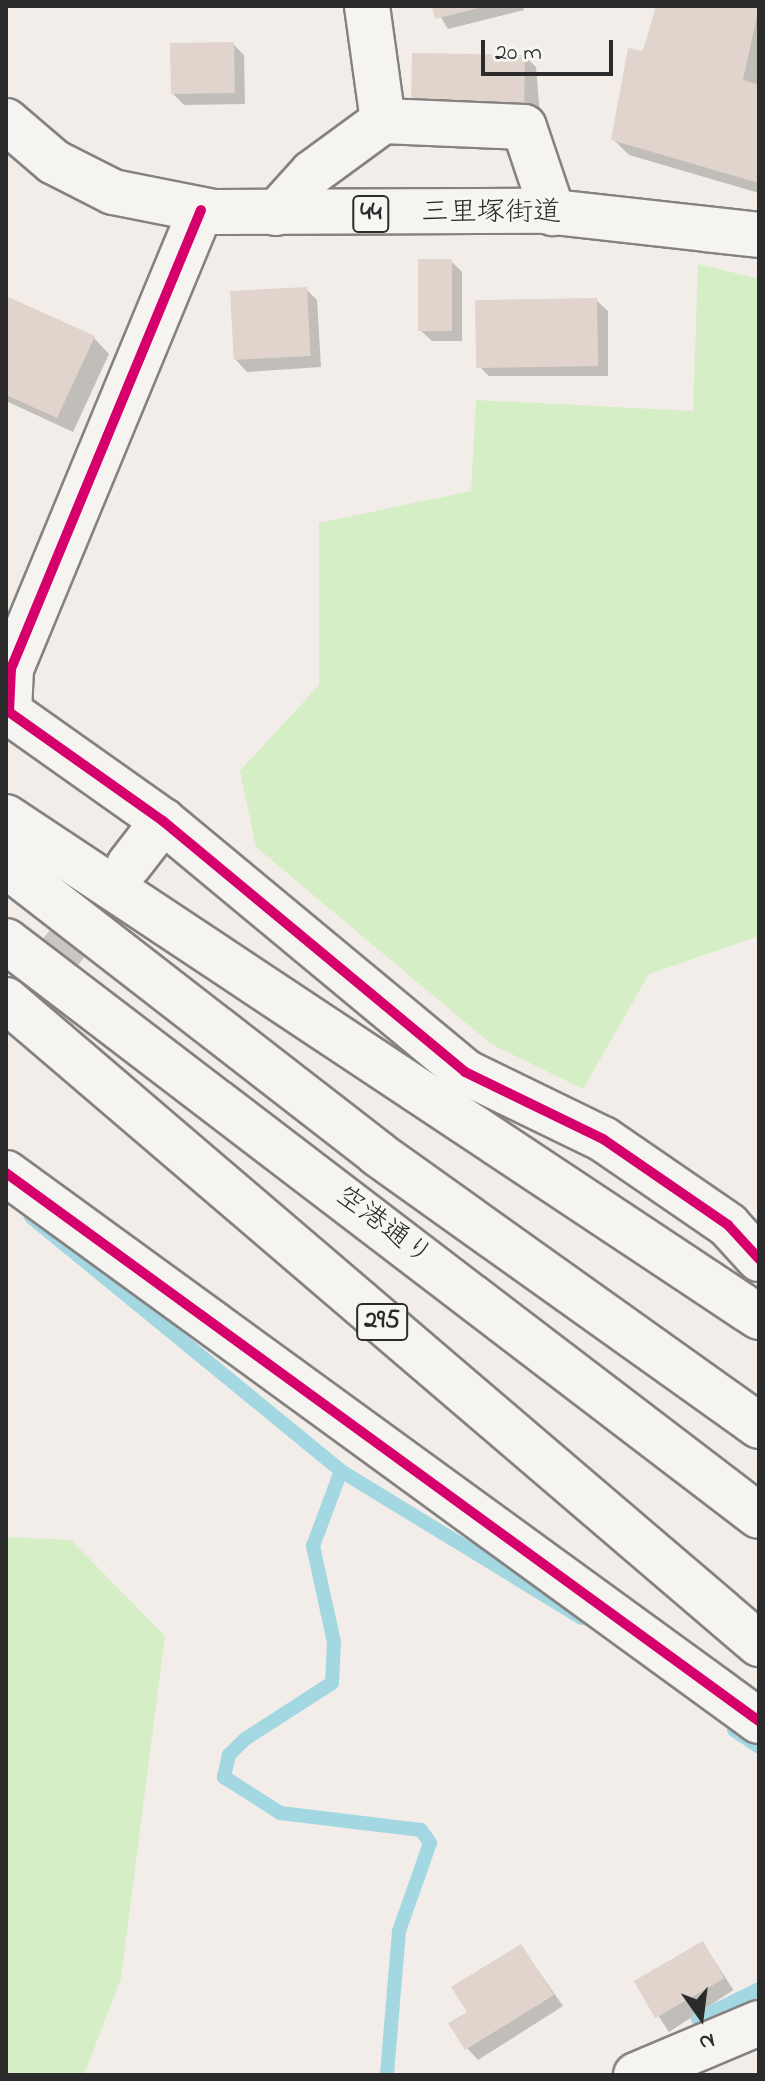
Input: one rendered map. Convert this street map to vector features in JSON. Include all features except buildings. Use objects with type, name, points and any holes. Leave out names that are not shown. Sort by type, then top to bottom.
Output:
[{"type":"main road","points":[[367,6],[383,121]]},
{"type":"main road","name":"三里塚街道","points":[[6,121],[54,162],[113,192],[201,210],[553,213],[759,235]]},
{"type":"main road","points":[[276,213],[312,173],[383,121],[524,127],[553,213]]},
{"type":"main road","points":[[201,210],[11,668],[9,712],[163,821],[465,1072],[603,1139],[728,1225],[759,1259]]},
{"type":"main road","points":[[6,817],[759,1317]]},
{"type":"main road","points":[[129,865],[163,821]]},
{"type":"main road","name":"空港通り","points":[[6,865],[378,1154],[759,1426]]},
{"type":"main road","name":"空港通り","points":[[6,941],[759,1516]]},
{"type":"main road","name":"295","points":[[6,1000],[759,1644]]},
{"type":"main road","points":[[6,1173],[759,1721]]},
{"type":"main road","points":[[646,2073],[759,2023]]},
{"type":"green space","points":[[698,264],[759,279],[759,936],[649,974],[583,1089],[491,1044],[256,847],[240,771],[319,685],[319,523],[471,491],[476,400],[693,411]]},
{"type":"green space","points":[[6,1537],[71,1540],[165,1636],[121,1978],[84,2075],[6,2075]]},
{"type":"waterway","points":[[31,1217],[341,1471],[582,1618]]},
{"type":"waterway","points":[[341,1471],[313,1546],[334,1642],[332,1683],[245,1739],[229,1755],[224,1777],[280,1813],[421,1830],[430,1843],[399,1931],[387,2075]]},
{"type":"waterway","points":[[734,1730],[759,1747]]},
{"type":"waterway","points":[[698,2019],[759,1989]]},
{"type":"tunnel","points":[[6,1021],[129,865]]},
{"type":"cycle path","points":[[201,210],[11,668],[9,712],[163,821],[465,1072],[603,1139],[728,1225],[759,1259]]},
{"type":"cycle path","points":[[6,1173],[759,1721]]}]
